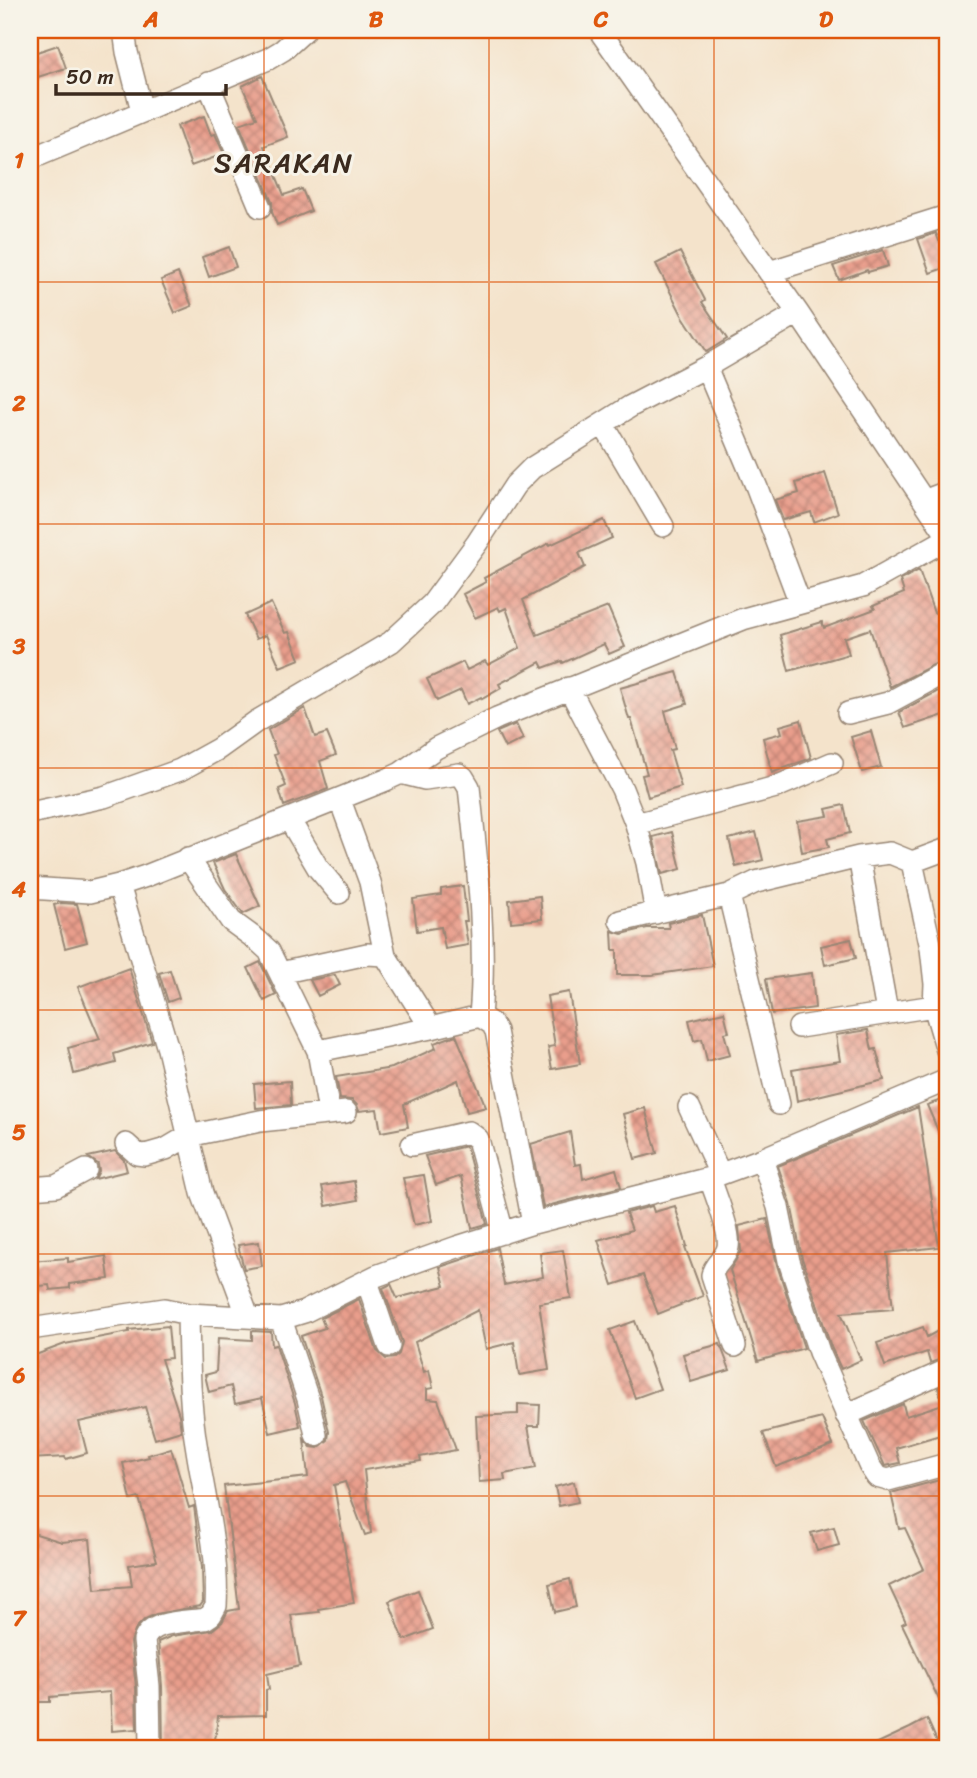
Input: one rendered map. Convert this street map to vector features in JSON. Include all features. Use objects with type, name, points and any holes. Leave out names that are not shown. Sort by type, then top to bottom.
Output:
[{"type":"street","points":[[124,30],[142,111]]},
{"type":"street","points":[[30,159],[268,59],[283,50],[305,30]]},
{"type":"street","points":[[30,888],[90,892],[119,886],[340,800],[401,773],[436,748],[497,718],[569,688],[743,619],[863,586],[947,537],[936,509],[598,30]]},
{"type":"street","points":[[208,83],[260,208]]},
{"type":"street","points":[[769,272],[947,216]]},
{"type":"street","points":[[30,813],[104,797],[180,770],[391,642],[432,604],[515,485],[532,468],[603,424],[798,313]]},
{"type":"street","points":[[706,367],[757,488],[800,603]]},
{"type":"street","points":[[603,424],[663,526]]},
{"type":"street","points":[[936,509],[947,492]]},
{"type":"street","points":[[848,713],[888,703],[947,671]]},
{"type":"street","points":[[569,688],[603,758],[622,789],[636,824],[648,863],[656,913]]},
{"type":"street","points":[[636,824],[776,787],[832,763]]},
{"type":"street","points":[[401,773],[425,779],[460,775],[469,787],[478,869],[483,984],[480,1016]]},
{"type":"street","points":[[340,800],[370,882],[385,955],[431,1028]]},
{"type":"street","points":[[289,819],[318,868],[339,893]]},
{"type":"street","points":[[620,921],[729,895],[755,883],[859,857],[890,853],[912,862],[947,849]]},
{"type":"street","points":[[859,857],[887,1013]]},
{"type":"street","points":[[126,1144],[137,1154],[145,1155],[166,1149],[188,1136],[260,1121],[338,1112],[318,1051],[269,951],[231,921],[188,858]]},
{"type":"street","points":[[912,862],[931,948],[935,984],[934,1006],[947,1050]]},
{"type":"street","points":[[119,886],[168,1049],[202,1193],[248,1317]]},
{"type":"street","points":[[729,895],[779,1104]]},
{"type":"street","points":[[280,973],[367,954],[385,955]]},
{"type":"street","points":[[799,1027],[934,1006]]},
{"type":"street","points":[[318,1051],[480,1016],[492,1024],[496,1031],[533,1223]]},
{"type":"street","points":[[30,1329],[165,1309],[188,1314],[281,1319],[304,1312],[367,1281],[457,1247],[533,1223],[715,1176],[762,1159],[947,1080]]},
{"type":"street","points":[[689,1107],[715,1176],[727,1234],[729,1246],[714,1266],[712,1275],[735,1346]]},
{"type":"street","points":[[412,1145],[469,1132],[478,1139],[503,1233]]},
{"type":"street","points":[[762,1159],[778,1207],[793,1274],[819,1352],[869,1465],[877,1477],[888,1480],[947,1464]]},
{"type":"street","points":[[30,1188],[56,1186],[86,1170]]},
{"type":"street","points":[[367,1281],[389,1346]]},
{"type":"street","points":[[150,1748],[151,1714],[145,1636],[154,1628],[205,1619],[216,1606],[212,1536],[196,1446],[189,1372],[188,1314]]},
{"type":"street","points":[[281,1319],[308,1399],[316,1434]]},
{"type":"street","points":[[846,1415],[947,1370]]},
{"type":"building","points":[[58,45],[66,68],[38,77],[31,54]]},
{"type":"building","points":[[262,76],[288,137],[264,146],[284,195],[302,189],[311,211],[277,225],[272,212],[272,202],[239,124],[257,118],[242,86]]},
{"type":"building","points":[[204,116],[211,135],[215,134],[224,154],[191,166],[177,126]]},
{"type":"building","points":[[936,233],[939,241],[947,237],[947,267],[930,273],[918,239]]},
{"type":"building","points":[[229,247],[236,267],[209,277],[202,257]]},
{"type":"building","points":[[883,250],[888,266],[839,280],[833,266]]},
{"type":"building","points":[[680,252],[705,300],[702,302],[727,339],[706,352],[682,315],[656,264]]},
{"type":"building","points":[[178,273],[192,306],[175,313],[161,280]]},
{"type":"building","points":[[825,473],[838,513],[814,522],[811,512],[783,520],[775,500],[799,493],[796,483]]},
{"type":"building","points":[[604,520],[612,538],[579,553],[585,567],[523,600],[537,635],[608,607],[625,647],[609,654],[604,644],[563,663],[562,661],[543,668],[540,662],[499,684],[501,688],[482,699],[481,697],[467,704],[461,690],[437,701],[427,679],[463,662],[467,670],[485,661],[488,665],[520,648],[506,608],[500,611],[498,607],[475,618],[463,594],[486,582],[484,578],[549,543],[550,545]]},
{"type":"building","points":[[919,570],[934,613],[942,610],[947,625],[947,658],[890,687],[870,629],[844,638],[849,654],[789,671],[780,635],[822,622],[824,628],[875,609],[873,606],[904,593],[900,580]]},
{"type":"building","points":[[271,603],[285,633],[289,632],[300,659],[280,667],[266,635],[256,639],[245,615]]},
{"type":"building","points":[[677,672],[687,704],[665,711],[675,749],[670,750],[681,787],[648,797],[642,775],[647,774],[620,688]]},
{"type":"building","points":[[942,689],[947,700],[947,714],[905,728],[899,712]]},
{"type":"building","points":[[305,708],[315,737],[327,733],[336,755],[320,761],[328,789],[284,806],[279,789],[286,786],[268,730]]},
{"type":"building","points":[[801,720],[811,758],[772,773],[763,738],[782,733],[780,726]]},
{"type":"building","points":[[516,724],[523,739],[505,748],[497,732]]},
{"type":"building","points":[[871,731],[881,767],[862,772],[851,737]]},
{"type":"building","points":[[844,805],[850,833],[827,839],[829,847],[802,852],[797,821],[828,816],[826,809]]},
{"type":"building","points":[[672,832],[681,869],[662,874],[653,837]]},
{"type":"building","points":[[756,832],[763,860],[736,867],[729,839]]},
{"type":"building","points":[[236,854],[260,906],[243,914],[225,889],[213,863]]},
{"type":"building","points":[[463,886],[468,945],[445,949],[441,927],[417,931],[413,899],[441,895],[441,889]]},
{"type":"building","points":[[540,896],[542,919],[511,922],[509,900]]},
{"type":"building","points":[[77,904],[87,942],[65,948],[54,905]]},
{"type":"building","points":[[702,915],[713,966],[652,975],[617,975],[617,950],[613,950],[612,931],[622,934],[647,928],[669,928],[668,923]]},
{"type":"building","points":[[851,939],[856,958],[825,965],[821,946]]},
{"type":"building","points":[[260,962],[276,995],[264,1001],[248,968]]},
{"type":"building","points":[[129,968],[152,1042],[114,1054],[116,1063],[74,1074],[68,1048],[100,1039],[78,987]]},
{"type":"building","points":[[170,970],[179,998],[168,1002],[159,973]]},
{"type":"building","points":[[812,973],[815,1008],[772,1014],[766,979]]},
{"type":"building","points":[[335,975],[340,985],[318,996],[310,980]]},
{"type":"building","points":[[569,992],[580,1064],[552,1069],[548,1047],[555,1046],[547,996]]},
{"type":"building","points":[[724,1012],[729,1032],[724,1033],[730,1055],[707,1061],[702,1039],[694,1041],[689,1020]]},
{"type":"building","points":[[868,1030],[872,1050],[876,1049],[884,1080],[797,1101],[792,1069],[840,1061],[836,1035]]},
{"type":"building","points":[[456,1035],[486,1107],[467,1112],[458,1080],[404,1104],[408,1127],[381,1132],[377,1109],[359,1111],[352,1100],[340,1099],[336,1077],[392,1068],[436,1048],[434,1043]]},
{"type":"building","points":[[290,1081],[291,1105],[256,1108],[254,1084]]},
{"type":"building","points":[[947,1098],[947,1152],[927,1105]]},
{"type":"building","points":[[918,1107],[939,1247],[887,1253],[893,1309],[841,1313],[861,1360],[841,1369],[831,1347],[802,1258],[791,1204],[778,1166]]},
{"type":"building","points":[[645,1108],[657,1153],[635,1159],[623,1114]]},
{"type":"building","points":[[570,1132],[575,1165],[581,1164],[583,1179],[616,1169],[621,1187],[543,1207],[531,1144]]},
{"type":"building","points":[[466,1146],[487,1224],[472,1228],[461,1176],[436,1185],[425,1156]]},
{"type":"building","points":[[115,1151],[124,1160],[127,1171],[95,1179],[99,1171],[98,1164],[88,1157]]},
{"type":"building","points":[[424,1175],[432,1221],[414,1225],[403,1178]]},
{"type":"building","points":[[354,1181],[358,1200],[326,1206],[322,1186]]},
{"type":"building","points":[[652,1206],[654,1212],[675,1206],[687,1246],[685,1247],[703,1296],[658,1314],[643,1275],[613,1285],[598,1240],[632,1230],[626,1213]]},
{"type":"building","points":[[767,1219],[777,1265],[804,1348],[758,1361],[730,1270],[741,1251],[739,1226]]},
{"type":"building","points":[[259,1242],[262,1266],[244,1269],[238,1245]]},
{"type":"building","points":[[497,1248],[504,1285],[543,1277],[540,1253],[563,1250],[571,1298],[539,1303],[549,1370],[519,1375],[514,1342],[486,1349],[478,1310],[415,1342],[424,1372],[429,1370],[433,1388],[427,1389],[427,1399],[438,1400],[456,1450],[420,1457],[421,1461],[364,1470],[371,1533],[365,1535],[345,1482],[334,1485],[354,1603],[318,1609],[319,1612],[291,1615],[300,1666],[267,1674],[269,1689],[266,1690],[266,1715],[218,1716],[214,1748],[163,1748],[158,1642],[172,1636],[212,1630],[222,1622],[228,1611],[239,1609],[224,1486],[308,1477],[304,1439],[311,1447],[318,1448],[328,1440],[329,1432],[321,1396],[301,1336],[325,1328],[321,1318],[359,1299],[377,1351],[386,1359],[394,1358],[399,1354],[402,1342],[383,1288],[391,1284],[397,1298],[445,1286],[440,1267]]},
{"type":"building","points":[[106,1256],[109,1279],[70,1284],[70,1288],[50,1290],[49,1285],[30,1287],[30,1261],[68,1258],[68,1262]]},
{"type":"building","points":[[635,1321],[660,1389],[635,1398],[610,1330]]},
{"type":"building","points":[[168,1326],[171,1358],[161,1359],[179,1415],[181,1431],[155,1439],[145,1407],[79,1422],[87,1453],[66,1459],[30,1459],[30,1357],[65,1344],[129,1330]]},
{"type":"building","points":[[947,1326],[947,1357],[930,1363],[927,1352],[885,1366],[877,1343],[923,1327],[927,1337]]},
{"type":"building","points":[[252,1331],[271,1332],[272,1346],[276,1345],[300,1426],[270,1433],[262,1398],[235,1404],[231,1386],[209,1392],[205,1375],[216,1372],[218,1338],[252,1340]]},
{"type":"building","points":[[720,1344],[730,1370],[691,1382],[683,1354]]},
{"type":"building","points":[[947,1384],[947,1433],[896,1448],[900,1463],[885,1466],[864,1421],[903,1404],[906,1416],[943,1404],[938,1388]]},
{"type":"building","points":[[518,1404],[540,1405],[539,1426],[528,1426],[536,1468],[504,1474],[505,1480],[479,1482],[476,1416],[518,1414]]},
{"type":"building","points":[[822,1418],[833,1445],[776,1467],[763,1433]]},
{"type":"building","points":[[171,1448],[189,1508],[194,1506],[202,1567],[203,1602],[200,1606],[156,1614],[145,1619],[136,1628],[131,1642],[137,1729],[112,1731],[110,1692],[50,1697],[50,1702],[30,1702],[30,1532],[62,1542],[90,1539],[95,1589],[132,1586],[129,1565],[157,1561],[139,1498],[131,1500],[123,1463]]},
{"type":"building","points":[[947,1478],[947,1716],[902,1624],[906,1622],[889,1586],[924,1569],[905,1528],[899,1529],[891,1493]]},
{"type":"building","points":[[574,1482],[578,1502],[559,1506],[555,1487]]},
{"type":"building","points":[[834,1527],[839,1545],[817,1551],[811,1533]]},
{"type":"building","points":[[570,1579],[576,1607],[555,1612],[549,1584]]},
{"type":"building","points":[[418,1590],[433,1629],[404,1640],[389,1601]]},
{"type":"building","points":[[927,1719],[940,1748],[867,1748],[910,1728]]},
{"type":"district","name":"SARAKAN","points":[[284,162]]}]
